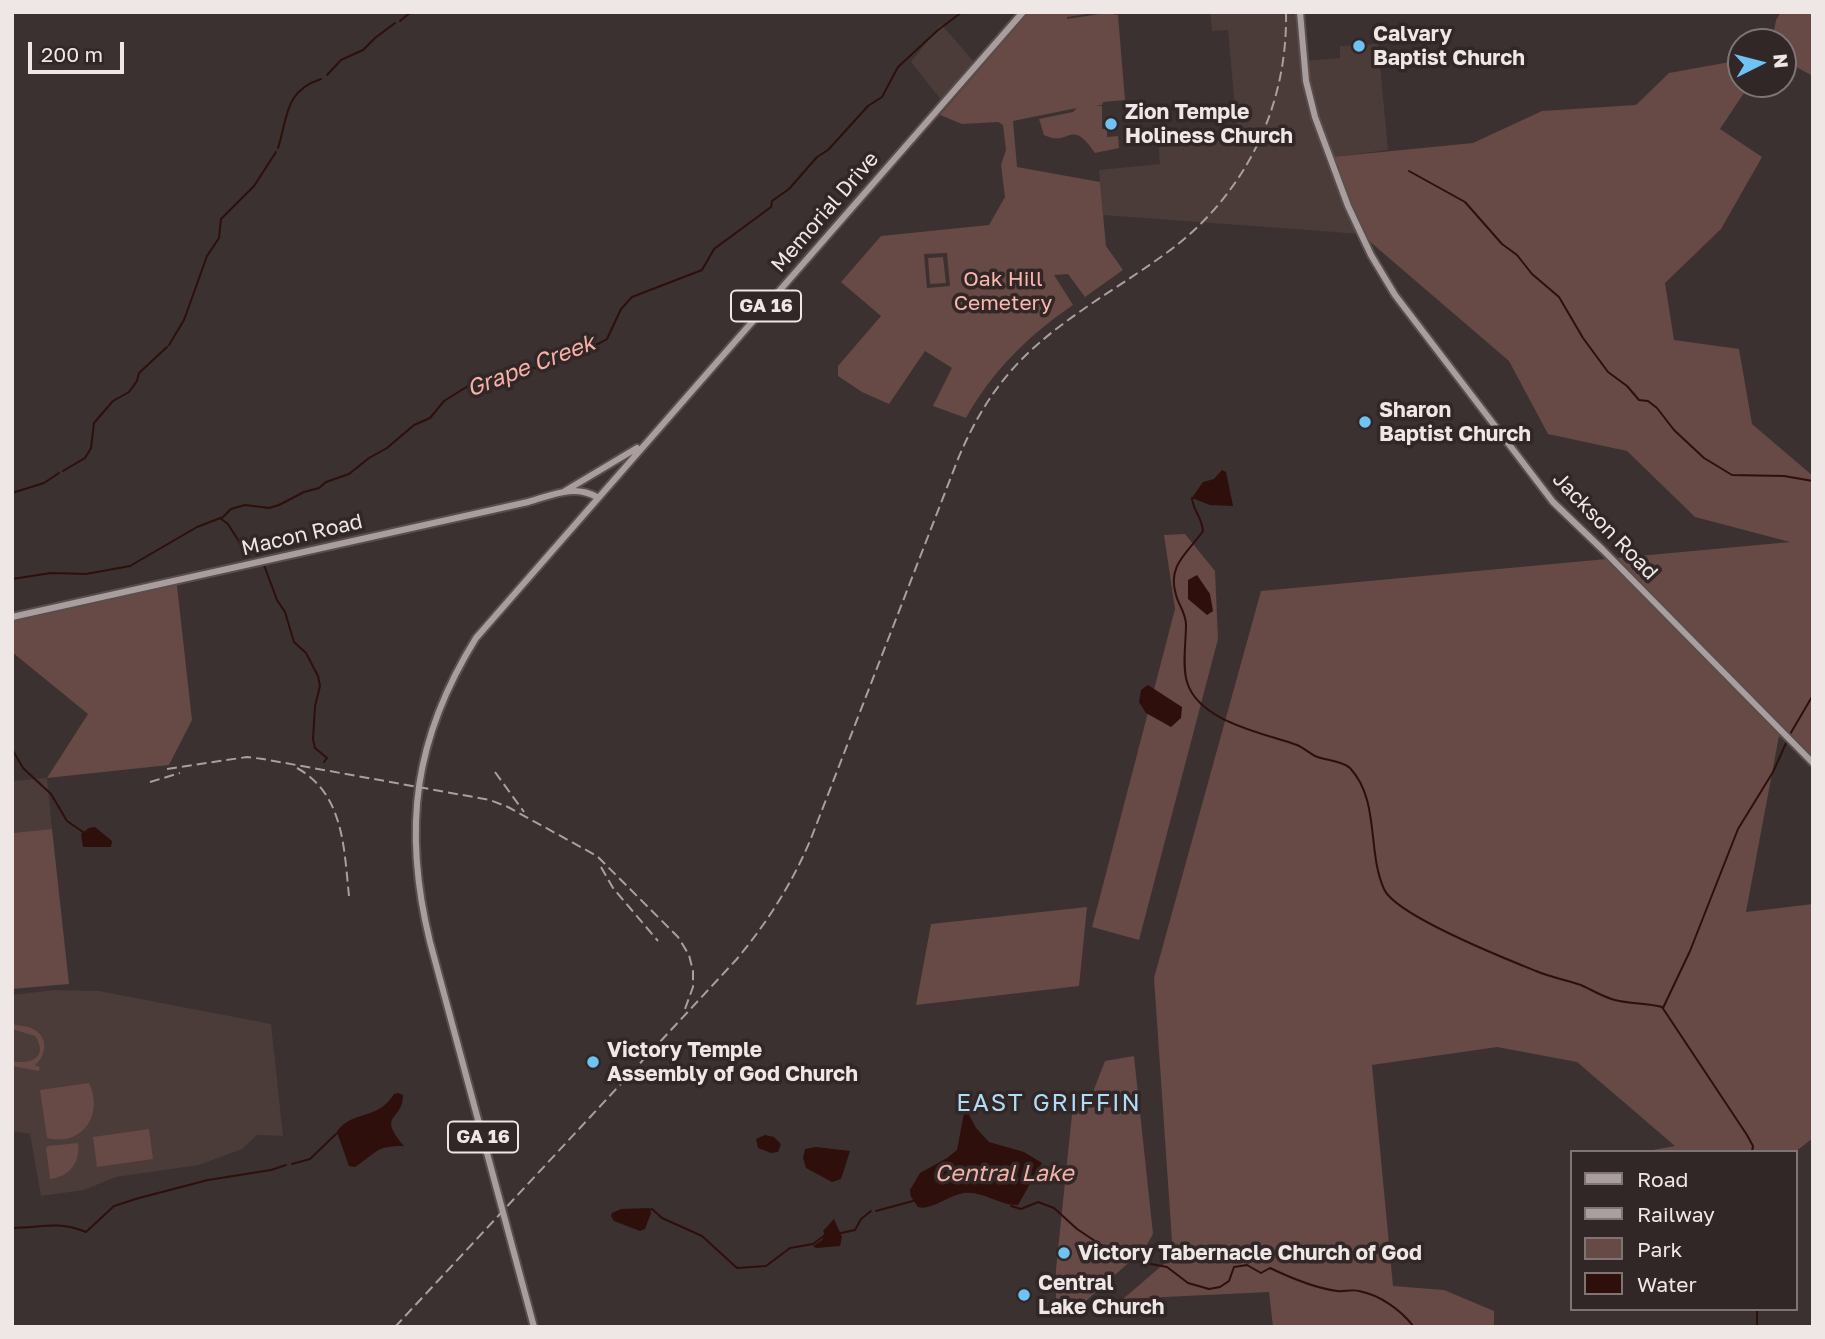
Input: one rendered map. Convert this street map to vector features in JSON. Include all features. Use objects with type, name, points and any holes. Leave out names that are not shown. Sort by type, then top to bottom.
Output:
[{"type":"main road","name":"Memorial Drive","points":[[597,497],[1023,12]]},
{"type":"main road","name":"Jackson Road","points":[[1300,12],[1309,98],[1348,206],[1371,255],[1395,295],[1552,502],[1613,560],[1813,763]]},
{"type":"main road","name":"Macon Road","points":[[12,617],[528,502],[579,486],[642,446]]},
{"type":"main road","points":[[579,486],[597,497]]},
{"type":"main road","points":[[579,486],[586,496],[588,508]]},
{"type":"main road","name":"GA 16","points":[[534,1327],[429,936],[417,879],[415,832],[418,787],[438,710],[476,638],[597,497]]},
{"type":"shaded area","points":[[1210,12],[1299,12],[1303,61],[1340,58],[1340,46],[1378,44],[1388,150],[1332,157],[1361,234],[1103,215],[1099,170],[1160,164],[1158,138],[1237,132],[1228,30],[1212,31]]},
{"type":"shaded area","points":[[941,24],[975,63],[942,101],[911,62]]},
{"type":"shaded area","points":[[47,778],[52,829],[12,833],[12,781]]},
{"type":"shaded area","points":[[54,990],[99,991],[271,1024],[283,1136],[257,1135],[242,1149],[199,1165],[116,1177],[84,1190],[41,1196],[30,1134],[12,1131],[12,995]]},
{"type":"green space","name":"Oak Hill Cemetery","points":[[1029,12],[1100,12],[1067,19],[1106,13],[1118,15],[1125,100],[1103,102],[1102,105],[1095,106],[1102,106],[1102,129],[1107,129],[1107,137],[1118,136],[1119,148],[1095,153],[1087,142],[1075,134],[1059,138],[1044,135],[1039,119],[1073,112],[1077,108],[1013,121],[1017,167],[1100,182],[1106,246],[1123,270],[1085,297],[1068,274],[1054,275],[1073,305],[1013,355],[976,401],[966,418],[933,406],[952,368],[925,351],[889,404],[862,392],[838,376],[838,366],[881,316],[841,282],[881,236],[989,225],[1005,197],[1001,165],[1006,150],[1003,125],[998,122],[962,124],[940,115]],"holes":[[[947,253],[950,286],[927,288],[924,254]]]},
{"type":"green space","points":[[1781,12],[1813,12],[1813,76],[1797,67],[1797,28],[1775,28]]},
{"type":"green space","points":[[1727,63],[1727,98],[1741,98],[1720,129],[1762,157],[1721,229],[1665,283],[1674,340],[1739,349],[1752,424],[1813,476],[1813,764],[1779,736],[1746,912],[1813,904],[1813,1138],[1797,1150],[1653,1150],[1675,1146],[1577,1062],[1497,1047],[1372,1065],[1393,1286],[1444,1290],[1494,1311],[1494,1327],[1273,1327],[1269,1292],[1123,1299],[1173,1256],[1154,978],[1261,591],[1790,542],[1695,517],[1627,451],[1548,434],[1509,361],[1361,234],[1331,157],[1473,143],[1542,111],[1636,105],[1669,73]]},
{"type":"green space","points":[[943,257],[946,283],[930,284],[928,258]]},
{"type":"green space","points":[[1185,534],[1215,571],[1218,639],[1139,940],[1092,927],[1175,609],[1164,535]]},
{"type":"green space","points":[[176,577],[192,720],[169,765],[47,778],[88,714],[12,652],[12,615]]},
{"type":"green space","points":[[52,829],[69,984],[12,989],[12,833]]},
{"type":"green space","points":[[1087,907],[1079,986],[916,1005],[931,924]]},
{"type":"green space","points":[[12,1024],[33,1029],[42,1038],[44,1052],[35,1065],[40,1067],[39,1071],[12,1066],[12,1061],[26,1062],[36,1058],[40,1049],[35,1036],[12,1029]]},
{"type":"green space","points":[[1134,1056],[1153,1234],[1145,1248],[1086,1301],[1056,1303],[1056,1269],[1074,1095],[1093,1092],[1105,1061]]},
{"type":"green space","points":[[89,1083],[94,1106],[87,1126],[71,1138],[47,1138],[40,1090]]},
{"type":"green space","points":[[149,1129],[153,1159],[97,1167],[93,1137]]},
{"type":"green space","points":[[78,1143],[78,1156],[72,1167],[63,1175],[50,1179],[46,1148]]},
{"type":"water","points":[[1222,470],[1226,472],[1233,506],[1210,505],[1192,498],[1203,482],[1214,479]]},
{"type":"water","points":[[1197,575],[1210,594],[1213,611],[1207,615],[1188,599],[1188,580]]},
{"type":"water","points":[[1148,685],[1182,707],[1181,718],[1171,727],[1146,713],[1139,702],[1141,690]]},
{"type":"water","points":[[95,827],[112,841],[111,847],[83,847],[81,834]]},
{"type":"water","points":[[398,1093],[403,1095],[402,1104],[391,1122],[404,1146],[381,1149],[355,1167],[349,1166],[336,1133],[349,1121],[380,1109]]},
{"type":"water","name":"Central Lake","points":[[964,1113],[968,1113],[976,1128],[989,1142],[1024,1152],[1042,1163],[1018,1205],[964,1193],[923,1208],[918,1207],[911,1197],[910,1190],[920,1173],[957,1150]]},
{"type":"water","points":[[765,1135],[774,1137],[781,1144],[778,1152],[771,1153],[758,1148],[756,1139]]},
{"type":"water","points":[[816,1147],[850,1151],[841,1179],[832,1182],[806,1168],[803,1158],[805,1149]]},
{"type":"water","points":[[649,1208],[651,1213],[645,1229],[640,1231],[614,1221],[611,1216],[621,1209]]},
{"type":"water","points":[[834,1219],[842,1237],[840,1246],[813,1246],[822,1240],[825,1235],[823,1231]]},
{"type":"waterway","points":[[400,21],[411,12]]},
{"type":"waterway","name":"Grape Creek","points":[[12,579],[51,573],[86,574],[130,566],[197,527],[223,517],[231,509],[245,505],[269,508],[349,474],[387,448],[414,425],[430,418],[444,401],[468,386],[508,370],[520,367],[537,368],[607,339],[621,309],[632,297],[702,270],[714,249],[771,207],[772,201],[789,189],[868,106],[882,97],[898,67],[962,12]]},
{"type":"waterway","points":[[327,75],[341,60],[363,50],[395,23]]},
{"type":"waterway","points":[[278,148],[289,106],[300,90],[321,79]]},
{"type":"waterway","points":[[169,345],[184,320],[207,256],[219,238],[221,219],[254,186],[276,152]]},
{"type":"waterway","points":[[1409,171],[1465,202],[1502,244],[1517,255],[1532,274],[1559,297],[1583,338],[1608,372],[1627,386],[1639,400],[1648,401],[1657,408],[1674,430],[1704,458],[1732,475],[1784,476],[1813,481]]},
{"type":"waterway","points":[[63,471],[85,458],[91,448],[94,423],[113,401],[129,392],[139,373],[167,347]]},
{"type":"waterway","points":[[12,493],[44,483],[59,473]]},
{"type":"waterway","points":[[1192,498],[1203,531],[1180,560],[1174,576],[1174,585],[1186,621],[1185,669],[1187,682],[1194,696],[1205,707],[1234,724],[1297,745],[1315,756],[1342,763],[1350,768],[1366,795],[1376,859],[1384,889],[1408,911],[1453,935],[1541,973],[1581,985],[1615,1000],[1662,1007],[1747,1135],[1752,1150]]},
{"type":"waterway","points":[[220,518],[228,524],[240,543],[257,555]]},
{"type":"waterway","points":[[264,565],[277,600],[285,612],[294,642],[306,653],[318,676],[320,686],[315,706],[313,739],[315,748],[327,758],[324,762]]},
{"type":"waterway","points":[[1789,736],[1813,695]]},
{"type":"waterway","points":[[1663,1008],[1690,951],[1738,829],[1773,772],[1787,741]]},
{"type":"waterway","points":[[12,749],[23,768],[51,794],[67,821],[83,832]]},
{"type":"waterway","points":[[292,1164],[310,1159],[336,1134]]},
{"type":"waterway","points":[[12,1228],[57,1225],[86,1232],[114,1206],[208,1180],[286,1165]]},
{"type":"waterway","points":[[876,1211],[913,1201]]},
{"type":"waterway","points":[[1011,1206],[1021,1209],[1038,1202],[1054,1208],[1077,1229],[1101,1245],[1130,1260],[1167,1267],[1188,1283],[1209,1289],[1220,1287],[1229,1281],[1234,1267],[1247,1265],[1261,1273],[1270,1268],[1320,1288],[1356,1290],[1375,1296],[1396,1309],[1414,1327]]},
{"type":"waterway","points":[[649,1210],[652,1209],[662,1218],[702,1236],[737,1268],[766,1266],[790,1248],[813,1244],[825,1235]]},
{"type":"waterway","points":[[841,1233],[855,1230],[861,1219],[871,1211]]},
{"type":"waterway","points":[[1757,1311],[1757,1327]]},
{"type":"railway","points":[[395,1327],[736,960],[768,918],[795,873],[810,841],[958,459],[977,420],[1001,383],[1036,345],[1072,317],[1165,254],[1193,232],[1217,206],[1256,148],[1269,116],[1279,83],[1285,48],[1286,12]]},
{"type":"railway","points":[[167,769],[247,757],[490,800],[508,807],[597,856],[678,937],[689,955],[693,971],[693,987],[685,1009]]},
{"type":"railway","points":[[297,768],[313,779],[333,808],[343,842],[349,896]]},
{"type":"railway","points":[[495,772],[524,812]]},
{"type":"railway","points":[[150,782],[180,773]]},
{"type":"railway","points":[[601,867],[613,888],[658,941]]},
{"type":"place","name":"Calvary Baptist Church","points":[[1359,46]]},
{"type":"place","name":"Zion Temple Holiness Church","points":[[1111,124]]},
{"type":"place","name":"Sharon Baptist Church","points":[[1365,422]]},
{"type":"place","name":"Victory Temple Assembly of God Church","points":[[593,1062]]},
{"type":"place","name":"Victory Tabernacle Church of God","points":[[1064,1253]]},
{"type":"place","name":"Central Lake Church","points":[[1024,1295]]},
{"type":"district","name":"EAST GRIFFIN","points":[[1049,1103]]}]
